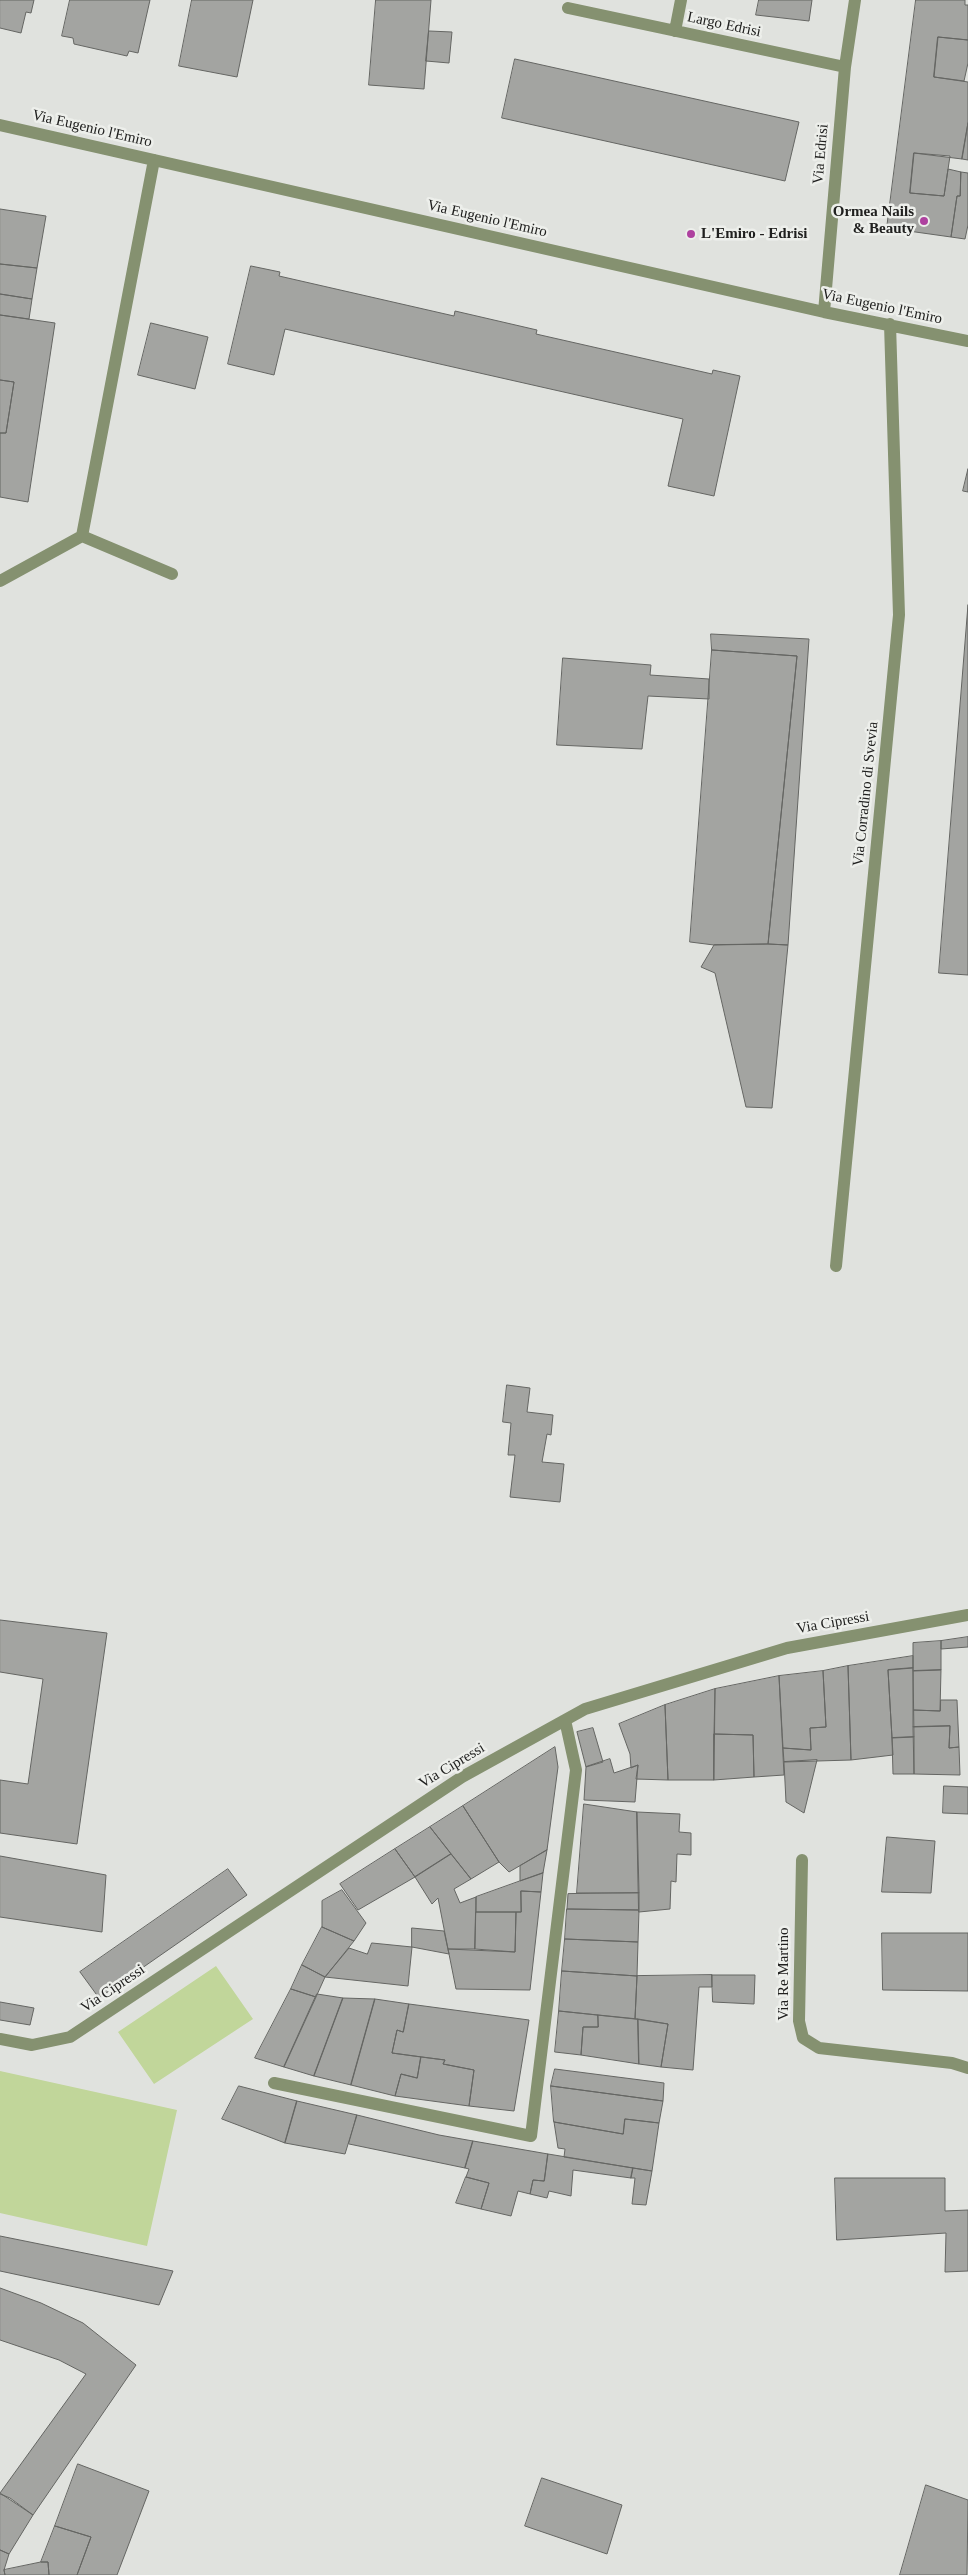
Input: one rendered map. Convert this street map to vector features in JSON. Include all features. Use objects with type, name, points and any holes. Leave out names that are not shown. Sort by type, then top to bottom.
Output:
[{"type":"street","points":[[675,31],[681,0]]},
{"type":"street","name":"Via Edrisi","points":[[824,312],[845,67],[856,0]]},
{"type":"street","name":"Largo Edrisi","points":[[568,8],[845,67]]},
{"type":"street","name":"Via Eugenio l'Emiro","points":[[0,125],[824,312],[890,324],[968,342]]},
{"type":"street","points":[[82,536],[154,160]]},
{"type":"street","name":"Via Corradino di Svevia","points":[[836,1266],[900,615],[890,324]]},
{"type":"street","points":[[82,536],[172,574]]},
{"type":"street","points":[[0,581],[82,536]]},
{"type":"street","name":"Via Cipressi","points":[[0,2039],[32,2045],[70,2037],[462,1777],[585,1709],[787,1648],[968,1615]]},
{"type":"street","points":[[274,2083],[531,2136],[576,1770],[565,1720]]},
{"type":"street","name":"Via Re Martino","points":[[802,1860],[798,2021],[803,2038],[819,2048],[952,2062],[968,2068]]},
{"type":"green space","points":[[216,1966],[253,2019],[154,2084],[118,2032]]},
{"type":"green space","points":[[0,2071],[177,2110],[147,2246],[0,2213]]},
{"type":"building","points":[[0,0],[34,0],[31,13],[26,12],[21,33],[0,28]]},
{"type":"building","points":[[70,0],[150,0],[138,53],[129,51],[127,56],[74,44],[73,38],[62,36]]},
{"type":"building","points":[[192,0],[253,0],[237,77],[179,66]]},
{"type":"building","points":[[376,0],[431,0],[424,89],[369,85]]},
{"type":"building","points":[[759,0],[812,0],[809,21],[756,15]]},
{"type":"building","points":[[916,0],[965,0],[965,5],[968,5],[968,40],[938,37],[934,77],[968,82],[968,123],[962,159],[914,153],[910,193],[944,196],[948,169],[961,172],[960,196],[957,196],[951,237],[887,228]]},
{"type":"building","points":[[429,31],[452,32],[449,63],[426,61]]},
{"type":"building","points":[[938,37],[968,40],[968,63],[964,81],[934,77]]},
{"type":"building","points":[[515,59],[799,122],[785,181],[502,118]]},
{"type":"building","points":[[968,123],[968,160],[962,159]]},
{"type":"building","points":[[914,153],[950,156],[944,196],[910,193]]},
{"type":"building","points":[[961,172],[968,173],[968,225],[965,239],[951,237],[957,196],[960,196]]},
{"type":"building","points":[[0,209],[46,216],[37,268],[0,264]]},
{"type":"building","points":[[0,264],[37,268],[32,299],[0,294]]},
{"type":"building","points":[[251,266],[280,272],[279,276],[454,316],[455,311],[537,330],[536,334],[712,374],[713,370],[740,376],[714,496],[668,486],[683,419],[285,329],[274,375],[228,364]]},
{"type":"building","points":[[0,294],[32,299],[29,319],[0,315]]},
{"type":"building","points":[[0,315],[55,323],[28,502],[0,497],[0,433],[6,433],[14,382],[0,380]]},
{"type":"building","points":[[151,323],[208,337],[195,389],[138,375]]},
{"type":"building","points":[[0,380],[14,382],[6,433],[0,433]]},
{"type":"building","points":[[968,469],[968,492],[963,491]]},
{"type":"building","points":[[968,605],[968,975],[939,973]]},
{"type":"building","points":[[711,634],[809,639],[788,945],[768,944],[797,656],[712,650]]},
{"type":"building","points":[[712,650],[797,656],[768,944],[714,945],[690,942]]},
{"type":"building","points":[[563,658],[651,665],[650,675],[709,679],[709,699],[648,696],[642,749],[557,745]]},
{"type":"building","points":[[714,945],[788,945],[772,1108],[746,1107],[715,973],[701,967]]},
{"type":"building","points":[[507,1385],[530,1388],[527,1412],[553,1415],[551,1435],[547,1434],[542,1462],[564,1464],[560,1502],[510,1497],[515,1455],[508,1455],[511,1423],[503,1422]]},
{"type":"building","points":[[0,1620],[107,1633],[77,1844],[0,1833],[0,1780],[28,1784],[43,1679],[0,1672]]},
{"type":"building","points":[[968,1637],[968,1647],[941,1649],[941,1641]]},
{"type":"building","points":[[941,1641],[941,1670],[913,1671],[913,1643]]},
{"type":"building","points":[[913,1656],[913,1668],[888,1670],[893,1755],[851,1760],[848,1666]]},
{"type":"building","points":[[848,1666],[851,1760],[784,1762],[783,1748],[811,1750],[810,1728],[826,1727],[823,1671]]},
{"type":"building","points":[[913,1668],[914,1737],[892,1738],[888,1670]]},
{"type":"building","points":[[941,1670],[940,1711],[913,1710],[913,1671]]},
{"type":"building","points":[[823,1671],[826,1727],[810,1728],[811,1750],[783,1748],[779,1676]]},
{"type":"building","points":[[779,1676],[784,1775],[754,1777],[753,1735],[714,1734],[715,1689]]},
{"type":"building","points":[[715,1689],[714,1780],[668,1780],[665,1705]]},
{"type":"building","points":[[941,1700],[957,1700],[959,1747],[949,1748],[950,1726],[913,1727],[913,1710],[940,1711]]},
{"type":"building","points":[[665,1705],[668,1780],[636,1779],[638,1765],[631,1768],[630,1754],[619,1724]]},
{"type":"building","points":[[950,1726],[949,1748],[959,1747],[960,1775],[914,1774],[913,1727]]},
{"type":"building","points":[[593,1728],[603,1762],[586,1767],[577,1732]]},
{"type":"building","points":[[714,1734],[753,1735],[754,1777],[714,1780]]},
{"type":"building","points":[[914,1737],[914,1774],[893,1774],[892,1738]]},
{"type":"building","points":[[555,1747],[558,1767],[547,1850],[509,1872],[499,1862],[463,1806]]},
{"type":"building","points":[[610,1759],[614,1773],[638,1765],[635,1802],[584,1800],[586,1767]]},
{"type":"building","points":[[817,1760],[804,1813],[786,1802],[784,1762]]},
{"type":"building","points":[[944,1786],[968,1787],[968,1814],[943,1813]]},
{"type":"building","points":[[584,1804],[637,1812],[639,1893],[577,1893]]},
{"type":"building","points":[[463,1806],[499,1862],[471,1879],[430,1827]]},
{"type":"building","points":[[637,1812],[680,1814],[679,1832],[691,1833],[691,1855],[677,1854],[676,1882],[671,1881],[670,1909],[639,1912]]},
{"type":"building","points":[[430,1827],[451,1854],[415,1877],[395,1849]]},
{"type":"building","points":[[887,1837],[935,1841],[931,1893],[882,1892]]},
{"type":"building","points":[[395,1849],[415,1877],[358,1910],[340,1884]]},
{"type":"building","points":[[547,1850],[543,1873],[520,1881],[520,1866]]},
{"type":"building","points":[[451,1854],[471,1879],[454,1889],[460,1903],[476,1897],[475,1949],[448,1949],[438,1898],[432,1904],[415,1877]]},
{"type":"building","points":[[0,1856],[106,1875],[102,1932],[0,1917]]},
{"type":"building","points":[[228,1869],[247,1895],[99,1998],[80,1972]]},
{"type":"building","points":[[543,1873],[541,1892],[521,1891],[521,1912],[476,1912],[476,1897]]},
{"type":"building","points":[[342,1890],[366,1923],[354,1941],[322,1927],[322,1901]]},
{"type":"building","points":[[521,1891],[541,1892],[530,1990],[456,1989],[448,1949],[515,1952],[516,1912],[521,1912]]},
{"type":"building","points":[[639,1893],[639,1910],[567,1909],[568,1894]]},
{"type":"building","points":[[567,1909],[639,1910],[638,1942],[565,1939]]},
{"type":"building","points":[[476,1912],[516,1912],[515,1952],[475,1949]]},
{"type":"building","points":[[322,1927],[354,1941],[325,1977],[302,1965]]},
{"type":"building","points":[[412,1928],[444,1931],[449,1954],[412,1947]]},
{"type":"building","points":[[882,1933],[968,1933],[968,1991],[883,1990]]},
{"type":"building","points":[[565,1939],[638,1942],[637,1976],[562,1971]]},
{"type":"building","points":[[372,1943],[412,1947],[408,1986],[325,1977],[349,1948],[367,1954]]},
{"type":"building","points":[[302,1965],[325,1977],[316,1997],[291,1989]]},
{"type":"building","points":[[562,1971],[637,1976],[635,2019],[559,2011]]},
{"type":"building","points":[[712,1975],[755,1975],[754,2004],[713,2002]]},
{"type":"building","points":[[712,1975],[712,1987],[699,1987],[693,2070],[661,2067],[668,2024],[635,2019],[637,1976]]},
{"type":"building","points":[[291,1989],[316,1997],[284,2067],[255,2058]]},
{"type":"building","points":[[317,1994],[343,1998],[314,2076],[284,2067]]},
{"type":"building","points":[[343,1998],[375,1999],[351,2085],[314,2076]]},
{"type":"building","points":[[375,1999],[409,2004],[403,2032],[397,2030],[392,2053],[421,2057],[417,2078],[401,2074],[395,2096],[351,2085]]},
{"type":"building","points":[[0,2002],[34,2008],[30,2025],[0,2020]]},
{"type":"building","points":[[409,2004],[529,2020],[514,2111],[469,2106],[474,2070],[443,2064],[445,2060],[392,2053],[397,2030],[403,2032]]},
{"type":"building","points":[[559,2011],[598,2015],[598,2027],[583,2027],[581,2055],[555,2052]]},
{"type":"building","points":[[598,2015],[638,2019],[639,2064],[581,2055],[583,2027],[598,2027]]},
{"type":"building","points":[[638,2019],[668,2024],[661,2067],[639,2064]]},
{"type":"building","points":[[421,2057],[445,2060],[443,2064],[474,2070],[469,2106],[395,2096],[401,2074],[417,2078]]},
{"type":"building","points":[[555,2069],[664,2083],[663,2101],[551,2086]]},
{"type":"building","points":[[239,2086],[297,2101],[285,2143],[222,2119]]},
{"type":"building","points":[[551,2086],[663,2101],[659,2123],[625,2119],[623,2134],[554,2122]]},
{"type":"building","points":[[297,2101],[357,2115],[345,2154],[285,2143]]},
{"type":"building","points":[[357,2115],[439,2135],[473,2141],[465,2168],[349,2144]]},
{"type":"building","points":[[625,2119],[659,2123],[652,2171],[564,2157],[565,2149],[558,2148],[554,2122],[623,2134]]},
{"type":"building","points":[[473,2141],[548,2154],[544,2181],[533,2180],[530,2194],[518,2191],[511,2216],[481,2209],[489,2183],[466,2177],[469,2169],[465,2168]]},
{"type":"building","points":[[548,2154],[633,2168],[631,2178],[573,2170],[571,2196],[549,2191],[547,2198],[530,2194],[533,2180],[544,2181]]},
{"type":"building","points":[[633,2168],[652,2171],[646,2205],[632,2204],[635,2178],[631,2178]]},
{"type":"building","points":[[466,2177],[489,2183],[481,2209],[456,2203]]},
{"type":"building","points":[[835,2178],[945,2178],[945,2211],[968,2210],[968,2271],[945,2272],[946,2233],[837,2240]]},
{"type":"building","points":[[0,2236],[173,2271],[159,2305],[0,2271]]},
{"type":"building","points":[[0,2288],[41,2303],[83,2323],[136,2365],[33,2515],[0,2493],[86,2374],[59,2360],[0,2340]]},
{"type":"building","points":[[78,2464],[149,2491],[117,2575],[77,2575],[91,2537],[55,2526]]},
{"type":"building","points":[[542,2478],[622,2505],[607,2554],[525,2526]]},
{"type":"building","points":[[926,2485],[968,2500],[967,2575],[900,2575]]},
{"type":"building","points":[[0,2494],[10,2498],[33,2515],[9,2554],[0,2550]]},
{"type":"building","points":[[55,2526],[91,2537],[77,2575],[49,2575],[48,2562],[41,2562]]},
{"type":"building","points":[[0,2550],[9,2554],[4,2570],[5,2575],[0,2575]]},
{"type":"building","points":[[48,2562],[49,2575],[5,2575],[4,2570]]},
{"type":"place","name":"Ormea Nails & Beauty","points":[[924,221]]},
{"type":"place","name":"L'Emiro - Edrisi","points":[[691,234]]}]
